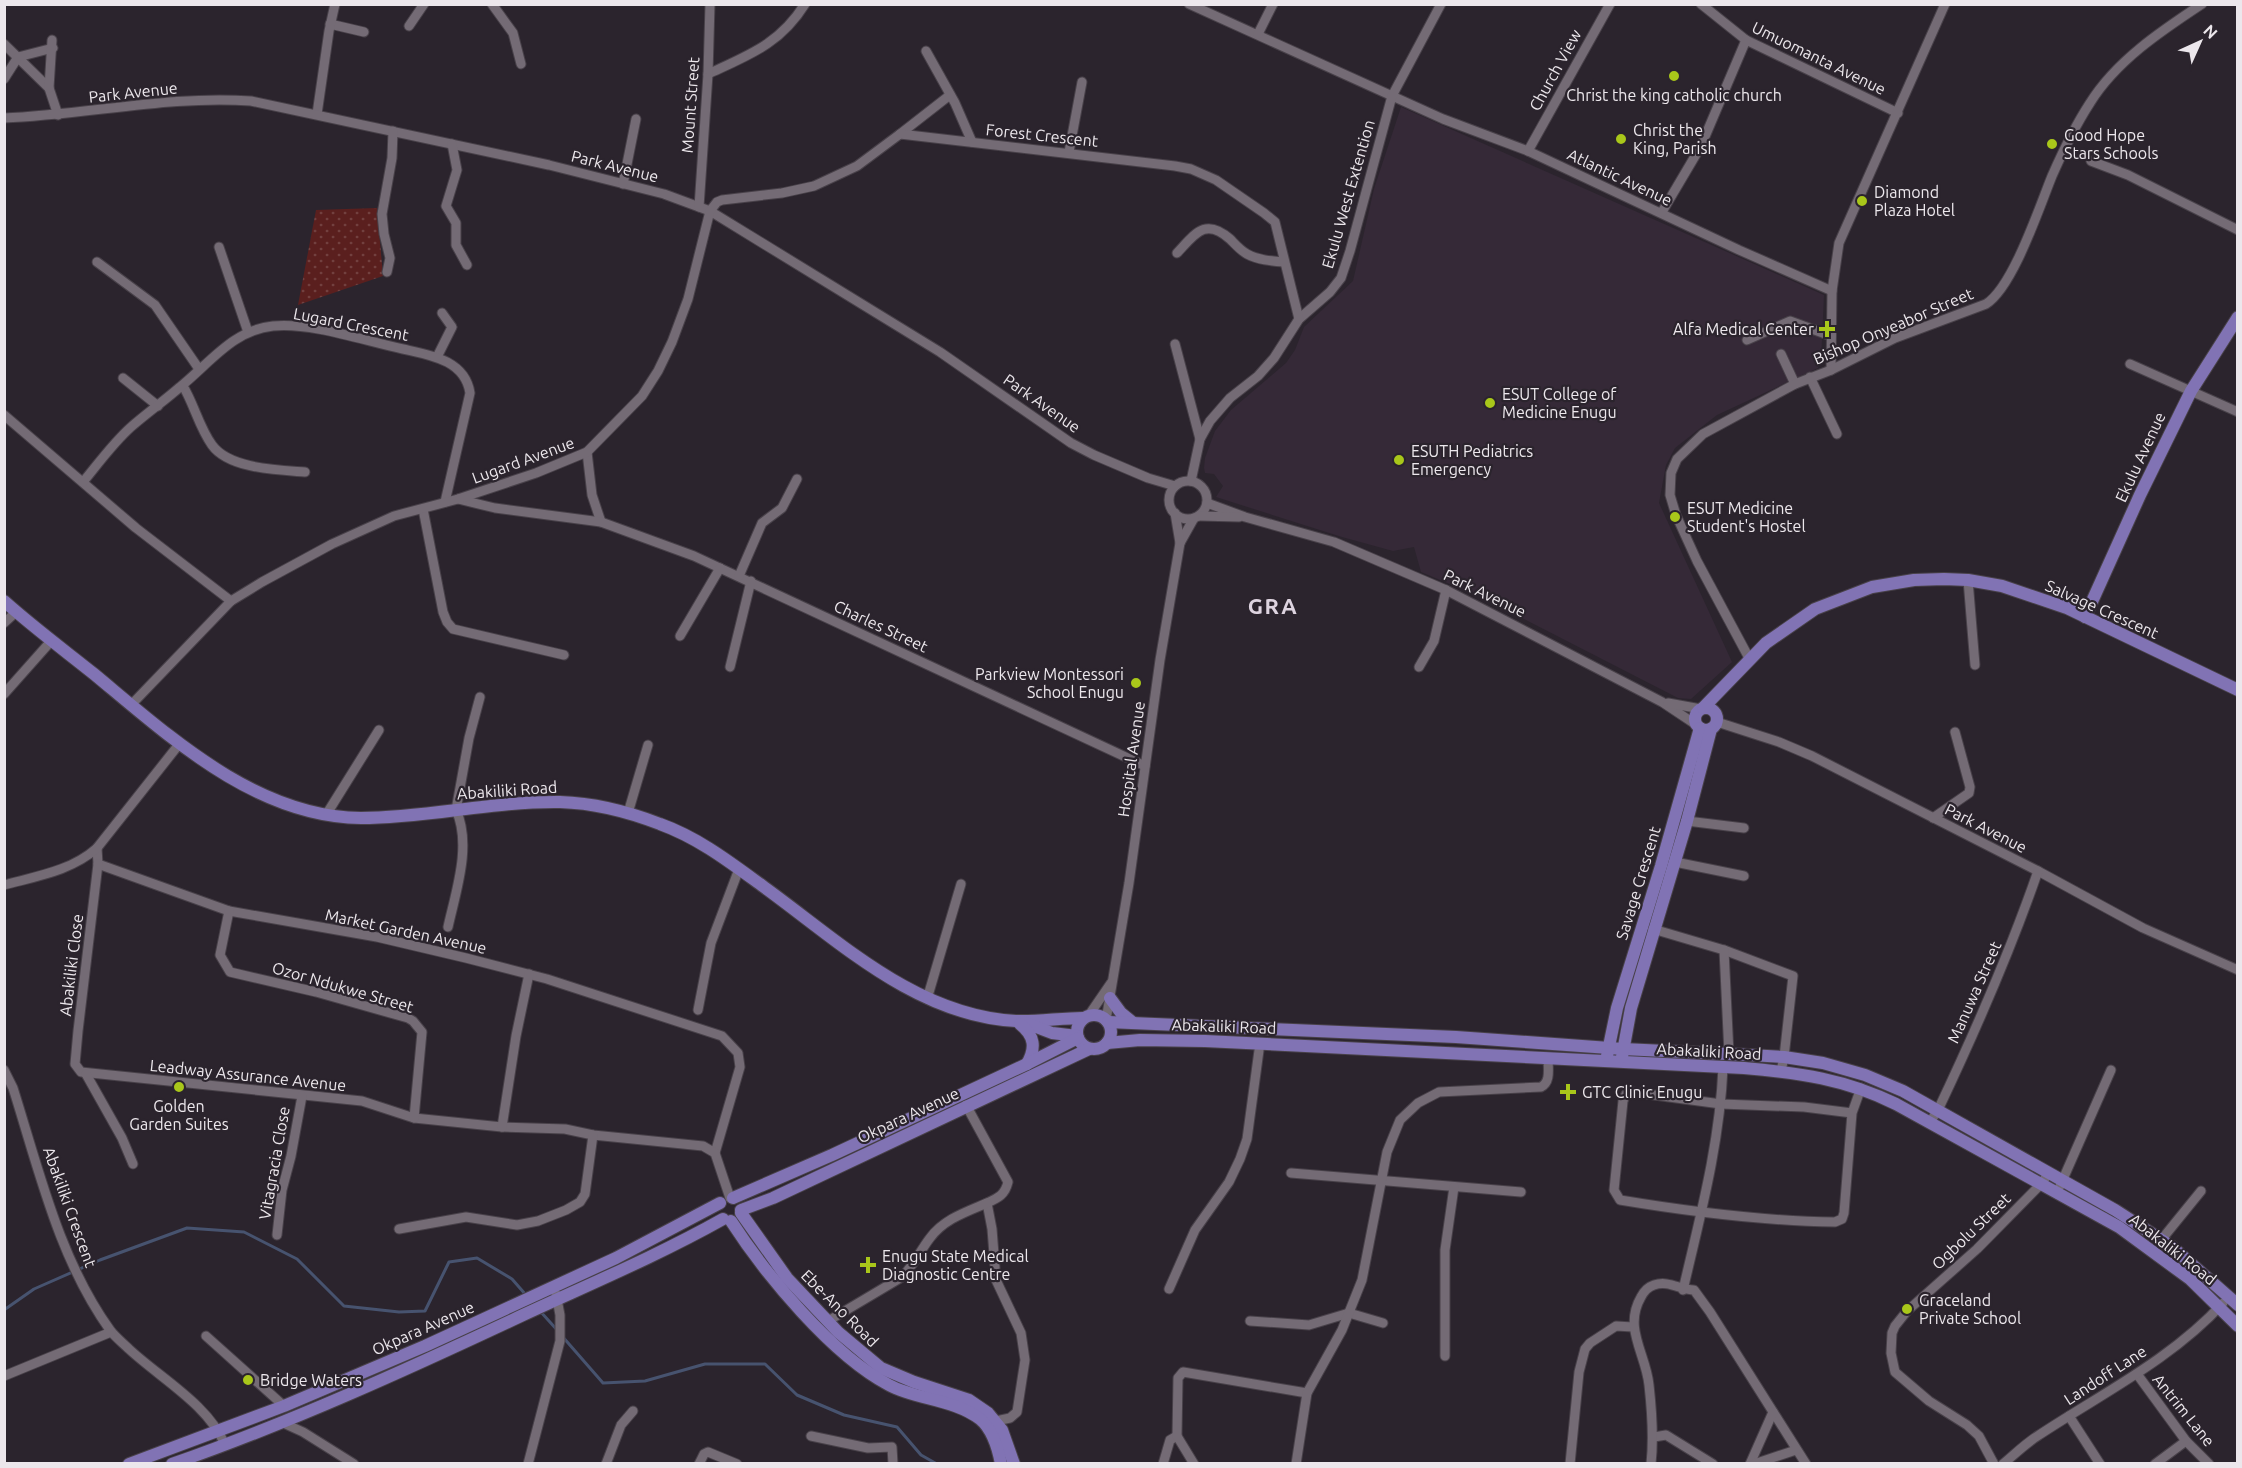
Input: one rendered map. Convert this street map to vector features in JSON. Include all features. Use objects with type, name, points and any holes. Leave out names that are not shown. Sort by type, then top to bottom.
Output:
[{"type":"main road","name":"Ekulu Avenue","points":[[2085,617],[2140,495],[2191,391],[2238,317]]},
{"type":"main road","name":"Salvage Crescent","points":[[1702,709],[1749,658],[1797,620],[1815,609],[1872,587],[1914,580],[1968,580],[2001,586],[2067,608],[2238,690]]},
{"type":"main road","name":"Abakiliki Road","points":[[4,601],[130,705],[180,743],[204,761],[256,791],[326,815],[385,817],[563,802],[628,813],[683,834],[717,853],[884,975],[927,999],[974,1014],[1019,1021]]},
{"type":"main road","points":[[1708,724],[1727,683]]},
{"type":"main road","points":[[1710,708],[1708,724],[1695,717],[1702,709],[1710,708]]},
{"type":"main road","name":"Savage Crescent","points":[[1606,1062],[1617,1008],[1708,724]]},
{"type":"main road","name":"Savage Crescent","points":[[1621,1063],[1631,1008],[1687,821],[1693,775]]},
{"type":"main road","points":[[1110,998],[1121,1014],[1133,1022]]},
{"type":"main road","points":[[1019,1021],[1099,1015],[1107,1021],[1111,1031],[1107,1043],[1097,1049],[1089,1049],[1082,1045],[1077,1037],[1078,1025],[1086,1016]]},
{"type":"main road","points":[[1019,1021],[1052,1033],[1077,1037]]},
{"type":"main road","points":[[1019,1021],[1032,1037],[1034,1049],[1027,1064]]},
{"type":"main road","name":"Abakaliki Road","points":[[1107,1021],[1784,1057],[1823,1064],[1865,1075],[1903,1091],[1938,1110],[2045,1178],[2057,1192],[2162,1239],[2233,1301]]},
{"type":"main road","points":[[1309,1046],[1312,1031]]},
{"type":"main road","name":"Okpara Avenue","points":[[172,1464],[225,1445],[384,1379],[538,1309],[773,1198],[1077,1037]]},
{"type":"main road","name":"Abakaliki Road","points":[[1107,1043],[1140,1040],[1260,1043],[1723,1067],[1810,1075],[1861,1088],[2045,1178],[2063,1180],[2122,1222],[2238,1326]]},
{"type":"main road","name":"Okpara Avenue","points":[[129,1464],[284,1406],[556,1287],[727,1200],[929,1116],[966,1105],[1089,1049]]},
{"type":"main road","points":[[727,1200],[738,1202],[734,1216],[718,1210],[727,1200]]},
{"type":"main road","name":"Ebe-Ano Road","points":[[734,1216],[787,1278],[865,1356],[881,1368],[914,1382],[969,1400],[988,1413],[996,1421],[1005,1437],[1014,1464]]},
{"type":"main road","name":"Ebe-Ano Road","points":[[734,1216],[749,1247],[791,1299],[844,1352],[875,1377],[891,1386],[962,1410],[981,1419],[994,1439],[1001,1464]]},
{"type":"main road","points":[[260,1415],[264,1428]]},
{"type":"street","points":[[317,114],[335,4]]},
{"type":"street","points":[[409,26],[424,4]]},
{"type":"street","points":[[492,4],[513,33],[521,64]]},
{"type":"street","name":"Mount Street","points":[[699,207],[710,4]]},
{"type":"street","points":[[708,74],[748,56],[777,38],[790,27],[805,4]]},
{"type":"street","name":"Atlantic Avenue","points":[[1189,4],[1443,119],[1528,151],[1832,291]]},
{"type":"street","points":[[1258,34],[1273,4]]},
{"type":"street","name":"Ekulu West Extention","points":[[1200,439],[1219,410],[1258,376],[1274,358],[1299,320],[1330,292],[1341,278],[1392,96],[1441,4]]},
{"type":"street","name":"Church View","points":[[1528,151],[1610,4]]},
{"type":"street","name":"Umuomanta Avenue","points":[[1701,4],[1746,40],[1898,113]]},
{"type":"street","points":[[1831,370],[1832,291],[1839,243],[1945,4]]},
{"type":"street","name":"Bishop Onyeabor Street","points":[[1749,658],[1697,561],[1676,515],[1670,495],[1671,474],[1682,452],[1703,434],[1795,384],[1831,370],[1895,338],[1994,299],[2014,266],[2054,174],[2095,95],[2128,59],[2202,4]]},
{"type":"street","points":[[330,24],[364,32]]},
{"type":"street","points":[[1662,212],[1701,146],[1746,40]]},
{"type":"street","points":[[4,44],[49,88]]},
{"type":"street","points":[[4,79],[18,57],[53,44],[49,88],[58,115]]},
{"type":"street","points":[[926,51],[972,142]]},
{"type":"street","points":[[1069,152],[1082,82]]},
{"type":"street","points":[[710,211],[717,202],[722,200],[782,193],[814,186],[857,166],[950,95]]},
{"type":"street","name":"Park Avenue","points":[[4,118],[58,115],[152,103],[216,99],[251,101],[549,165],[664,194],[710,211],[940,352],[1071,442],[1094,455],[1148,478]]},
{"type":"street","points":[[622,184],[636,119]]},
{"type":"street","points":[[387,272],[390,258],[382,214],[390,169],[393,131]]},
{"type":"street","name":"Forest Crescent","points":[[900,134],[1175,166],[1207,175],[1245,199],[1275,222],[1299,320]]},
{"type":"street","points":[[452,144],[457,170],[446,206],[456,223],[456,245],[467,265]]},
{"type":"street","points":[[2091,161],[2128,175],[2238,231]]},
{"type":"street","name":"Lugard Avenue","points":[[130,705],[231,601],[332,544],[394,516],[458,499],[536,473],[587,452],[642,396],[658,371],[688,299],[710,211]]},
{"type":"street","points":[[1177,253],[1201,230],[1209,228],[1218,230],[1247,254],[1262,260],[1284,262]]},
{"type":"street","points":[[219,247],[248,332]]},
{"type":"street","points":[[97,262],[155,305],[199,369]]},
{"type":"street","points":[[436,357],[452,327],[442,314]]},
{"type":"street","points":[[1747,340],[1790,321],[1831,336]]},
{"type":"street","name":"Lugard Crescent","points":[[83,482],[129,429],[183,386],[231,341],[248,332],[270,326],[304,327],[436,357],[460,370],[470,393],[445,502]]},
{"type":"street","points":[[1175,344],[1200,439],[1191,481]]},
{"type":"street","points":[[1781,354],[1795,384]]},
{"type":"street","points":[[2130,364],[2238,412]]},
{"type":"street","points":[[123,378],[158,406]]},
{"type":"street","points":[[1810,378],[1837,434]]},
{"type":"street","points":[[183,386],[216,449],[230,458],[258,468],[305,472]]},
{"type":"street","points":[[4,415],[171,556],[231,601]]},
{"type":"street","points":[[587,452],[592,495],[601,522]]},
{"type":"street","points":[[1148,478],[1175,486]]},
{"type":"street","points":[[1148,478],[1169,496]]},
{"type":"street","points":[[739,576],[762,523],[782,508],[797,479]]},
{"type":"street","points":[[1183,481],[1191,481],[1199,484],[1205,490],[1208,503],[1206,509],[1196,517],[1180,543],[1169,496],[1175,486],[1183,481]]},
{"type":"street","name":"Charles Street","points":[[458,499],[495,508],[601,522],[694,556],[1145,766]]},
{"type":"street","points":[[1208,503],[1245,517]]},
{"type":"street","points":[[423,509],[443,612],[449,626],[453,629],[564,655]]},
{"type":"street","points":[[1174,513],[1185,519],[1245,517]]},
{"type":"street","name":"Park Avenue","points":[[1245,517],[1334,542],[1446,590],[1708,724],[1779,742],[1812,756],[2038,871],[2143,928],[2238,970]]},
{"type":"street","name":"Hospital Avenue","points":[[1107,1021],[1180,543]]},
{"type":"street","points":[[680,636],[720,568]]},
{"type":"street","points":[[1968,580],[1975,666]]},
{"type":"street","points":[[730,666],[751,581]]},
{"type":"street","points":[[1419,667],[1434,641],[1446,590]]},
{"type":"street","points":[[4,623],[16,612]]},
{"type":"street","points":[[4,694],[52,640]]},
{"type":"street","points":[[448,927],[462,861],[463,831],[456,810],[469,738],[480,698]]},
{"type":"street","points":[[1662,702],[1678,707],[1702,709]]},
{"type":"street","points":[[326,815],[379,730]]},
{"type":"street","points":[[1933,818],[1969,794],[1970,787],[1955,732]]},
{"type":"street","points":[[4,885],[54,872],[85,858],[97,848],[180,743]]},
{"type":"street","points":[[628,813],[648,745]]},
{"type":"street","points":[[1687,821],[1744,828]]},
{"type":"street","points":[[97,848],[98,864]]},
{"type":"street","points":[[1675,862],[1744,876]]},
{"type":"street","name":"Market Garden Avenue","points":[[98,864],[229,911],[377,937],[529,974],[722,1036],[738,1053],[740,1067],[715,1153]]},
{"type":"street","name":"Abakiliki Close","points":[[98,864],[75,1064],[122,1138],[133,1164]]},
{"type":"street","points":[[698,1010],[711,943],[739,868]]},
{"type":"street","name":"Manuwa Street","points":[[1929,1122],[1938,1110],[2018,928],[2038,871]]},
{"type":"street","points":[[927,999],[961,884]]},
{"type":"street","name":"Ozor Ndukwe Street","points":[[229,911],[220,955],[230,972],[316,992],[408,1018],[419,1027],[422,1032],[414,1118]]},
{"type":"street","points":[[1653,929],[1724,950],[1793,976],[1781,1071]]},
{"type":"street","points":[[1724,950],[1729,1054]]},
{"type":"street","points":[[502,1126],[516,1036],[529,974]]},
{"type":"street","points":[[1086,1016],[1113,981]]},
{"type":"street","points":[[1169,1289],[1195,1230],[1229,1182],[1240,1159],[1247,1139],[1260,1043]]},
{"type":"street","points":[[1296,1464],[1307,1393],[1342,1330],[1362,1280],[1381,1180],[1396,1128],[1407,1112],[1418,1103],[1439,1092],[1541,1087],[1548,1079],[1548,1058]]},
{"type":"street","points":[[1683,1290],[1701,1213],[1721,1104],[1723,1067]]},
{"type":"street","name":"Abakiliki Crescent","points":[[4,1070],[13,1088],[51,1206],[75,1269],[111,1332],[143,1362],[198,1407],[219,1430],[225,1445]]},
{"type":"street","points":[[2057,1192],[2111,1070]]},
{"type":"street","name":"Leadway Assurance Avenue","points":[[82,1072],[362,1101],[414,1118],[565,1130],[703,1146],[715,1153]]},
{"type":"street","points":[[1852,1113],[1804,1107],[1721,1104],[1632,1092],[1626,1094],[1623,1101],[1614,1190],[1620,1200],[1701,1213],[1782,1222],[1835,1222],[1842,1219],[1844,1213],[1852,1113],[1861,1088]]},
{"type":"street","name":"Vitagracia Close","points":[[277,1235],[282,1190],[302,1096]]},
{"type":"street","points":[[828,1321],[902,1277],[942,1224],[1000,1197],[1006,1191],[1008,1182],[966,1105]]},
{"type":"street","points":[[399,1229],[466,1217],[517,1225],[538,1221],[566,1210],[579,1202],[585,1194],[593,1135]]},
{"type":"street","points":[[715,1153],[727,1200]]},
{"type":"street","points":[[1291,1173],[1521,1192]]},
{"type":"street","name":"Ogbolu Street","points":[[1994,1464],[1984,1442],[1967,1425],[1929,1401],[1895,1372],[1891,1353],[1892,1333],[1907,1311],[1977,1249],[2045,1178]]},
{"type":"street","points":[[1445,1356],[1445,1250],[1454,1187]]},
{"type":"street","points":[[2162,1239],[2201,1191]]},
{"type":"street","points":[[987,1203],[992,1229],[996,1280],[1021,1333],[1024,1360],[1017,1412],[1010,1418],[996,1421]]},
{"type":"street","points":[[1651,1464],[1654,1437],[1649,1382],[1633,1327],[1636,1308],[1643,1294],[1649,1287],[1662,1283],[1671,1284],[1683,1290],[1694,1290],[1806,1464]]},
{"type":"street","points":[[531,1462],[560,1340],[560,1315],[555,1300],[556,1287]]},
{"type":"street","name":"Landoff Lane","points":[[2003,1464],[2036,1437],[2137,1374],[2166,1353],[2219,1307],[2233,1301]]},
{"type":"street","points":[[1250,1321],[1309,1324],[1349,1313],[1383,1323]]},
{"type":"street","points":[[1570,1464],[1579,1372],[1585,1349],[1590,1343],[1616,1326],[1633,1327]]},
{"type":"street","points":[[4,1376],[111,1332]]},
{"type":"street","points":[[207,1336],[284,1406]]},
{"type":"street","points":[[1194,1464],[1181,1439],[1177,1436],[1178,1378],[1183,1372],[1307,1393]]},
{"type":"street","name":"Antrim Lane","points":[[2137,1374],[2186,1441],[2209,1464]]},
{"type":"street","points":[[606,1464],[621,1425],[633,1411]]},
{"type":"street","points":[[1752,1464],[1773,1412]]},
{"type":"street","points":[[2069,1416],[2100,1464]]},
{"type":"street","points":[[281,1422],[303,1432],[354,1464]]},
{"type":"street","points":[[1654,1437],[1666,1435],[1713,1464]]},
{"type":"street","points":[[811,1436],[868,1449],[892,1447],[893,1464]]},
{"type":"street","points":[[1163,1464],[1170,1440],[1177,1436]]},
{"type":"street","points":[[2155,1464],[2186,1441]]},
{"type":"street","points":[[1752,1464],[1796,1450]]},
{"type":"street","points":[[699,1464],[704,1454],[708,1452],[737,1464]]},
{"type":"shaded area","name":"ESUT College of Medicine Enugu","points":[[1401,107],[1824,295],[1821,361],[1818,368],[1717,415],[1675,448],[1666,465],[1659,503],[1732,662],[1691,699],[1678,698],[1481,597],[1421,572],[1414,547],[1393,551],[1216,497],[1223,486],[1214,474],[1205,473],[1204,468],[1205,458],[1215,431],[1231,410],[1286,363],[1295,350],[1304,327],[1353,281],[1374,189]]},
{"type":"shaded area","points":[[377,208],[383,276],[298,305],[316,210]]},
{"type":"waterway","points":[[4,1310],[34,1289],[100,1260],[187,1228],[244,1232],[297,1259],[344,1306],[399,1312],[425,1311],[449,1262],[477,1258],[512,1279],[526,1295]]},
{"type":"waterway","points":[[540,1311],[558,1331]]},
{"type":"waterway","points":[[562,1336],[603,1383],[645,1381],[705,1364],[765,1364],[797,1395],[844,1415],[897,1427],[921,1455],[937,1464]]},
{"type":"place","name":"Christ the king catholic church","points":[[1674,76]]},
{"type":"place","name":"Christ the King, Parish","points":[[1621,139]]},
{"type":"place","name":"Good Hope Stars Schools","points":[[2052,144]]},
{"type":"place","name":"Diamond Plaza Hotel","points":[[1862,201]]},
{"type":"place","name":"Alfa Medical Center","points":[[1827,329]]},
{"type":"place","name":"ESUT College of Medicine Enugu","points":[[1490,403]]},
{"type":"place","name":"ESUTH Pediatrics Emergency","points":[[1399,460]]},
{"type":"place","name":"ESUT Medicine Student's Hostel","points":[[1675,517]]},
{"type":"place","name":"Parkview Montessori School Enugu","points":[[1136,683]]},
{"type":"place","name":"Golden Garden Suites","points":[[179,1087]]},
{"type":"place","name":"GTC Clinic Enugu","points":[[1568,1092]]},
{"type":"place","name":"Enugu State Medical Diagnostic Centre","points":[[868,1265]]},
{"type":"place","name":"Graceland Private School","points":[[1907,1309]]},
{"type":"place","name":"Bridge Waters","points":[[248,1380]]},
{"type":"district","name":"GRA","points":[[1273,606]]}]
